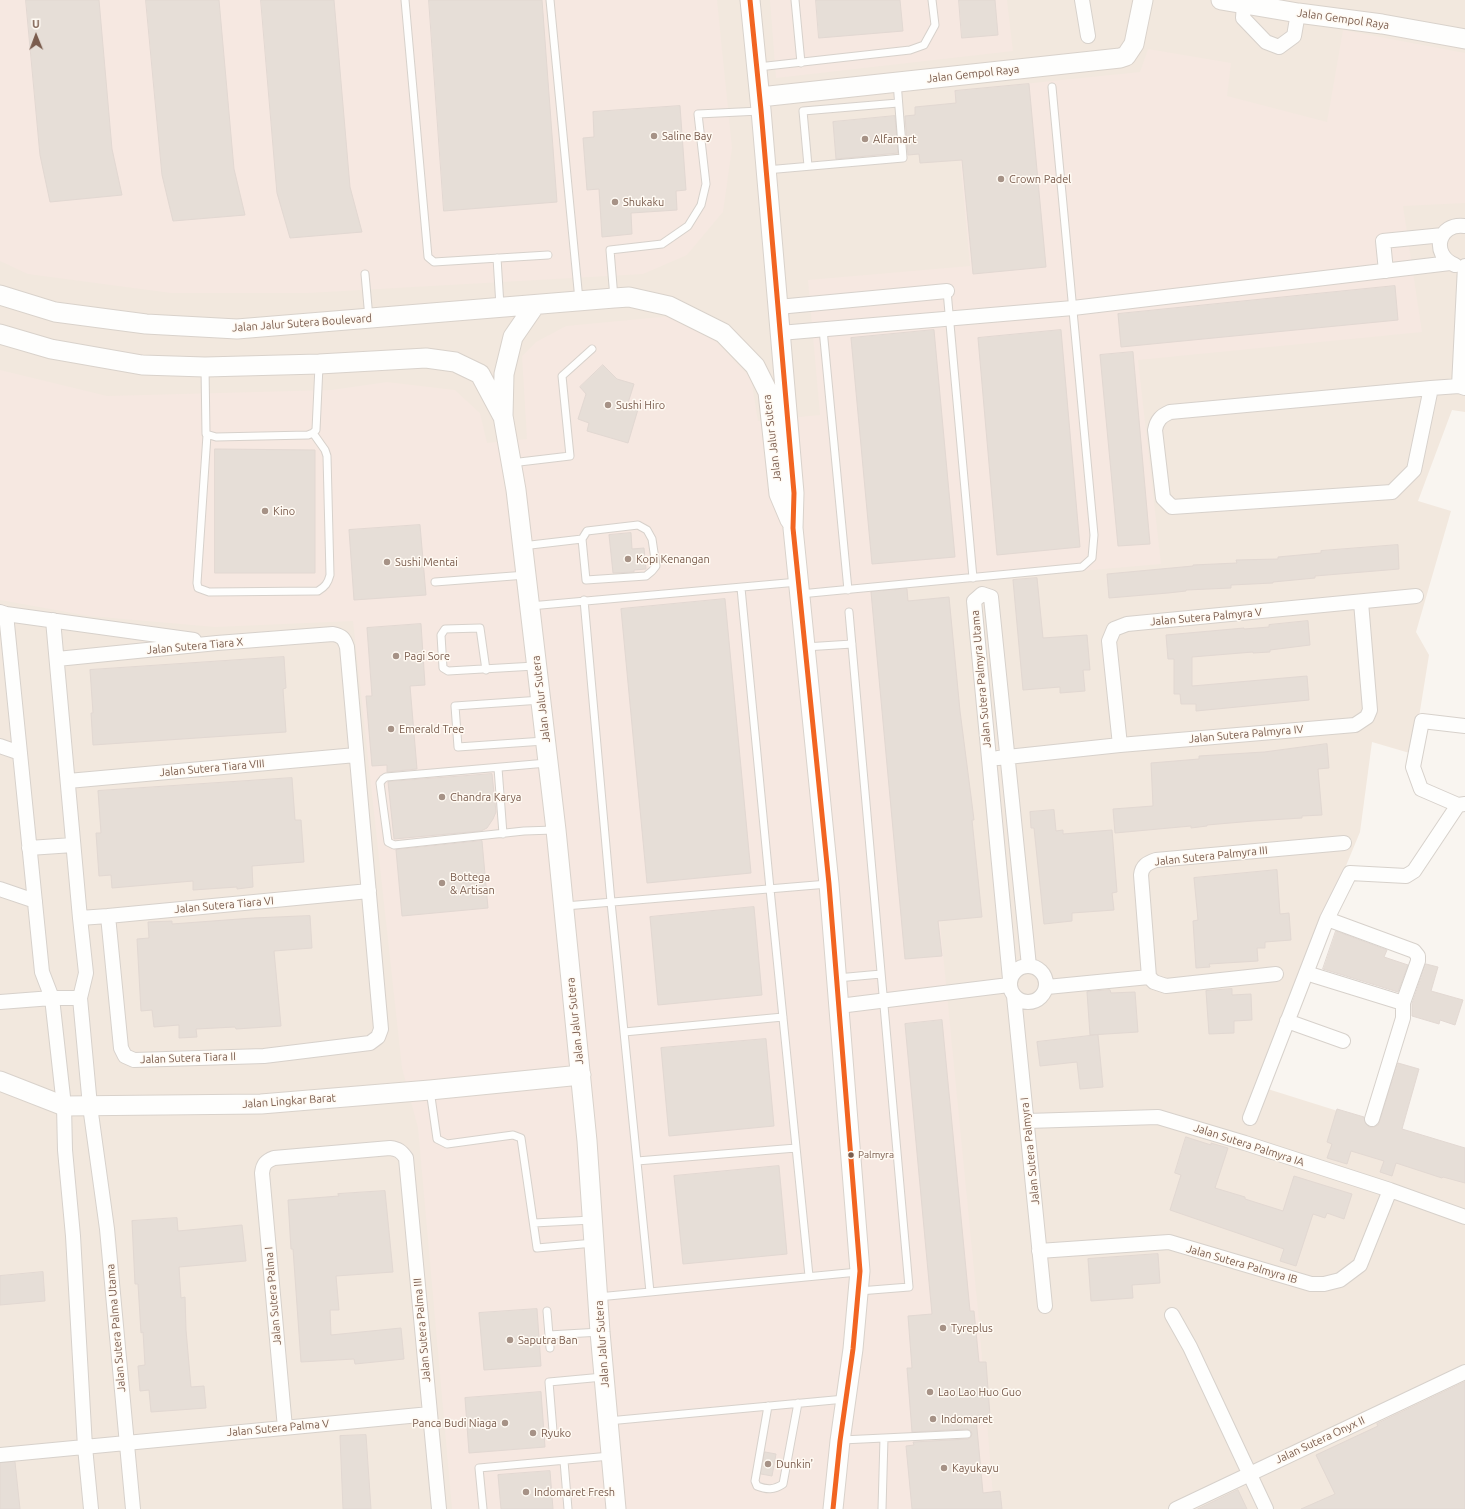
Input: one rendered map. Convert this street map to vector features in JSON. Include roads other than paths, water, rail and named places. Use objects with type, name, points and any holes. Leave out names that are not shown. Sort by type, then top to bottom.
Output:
[{"type":"main road","name":"Jalan Jalur Sutera","points":[[750,0],[761,104],[794,493],[793,528],[829,884],[860,1271],[833,1509]]},
{"type":"main road","name":"Jalan Gempol Raya","points":[[761,104],[897,82],[1126,56],[1134,44],[1143,0]]},
{"type":"main road","name":"Jalan Gempol Raya","points":[[1221,0],[1298,13],[1382,24],[1465,39]]},
{"type":"main road","name":"Jalan Jalur Sutera Boulevard","points":[[0,295],[55,312],[146,324],[237,329],[535,305]]},
{"type":"main road","name":"Jalan Jalur Sutera","points":[[616,1509],[600,1332],[581,1075],[556,830],[538,666],[511,463],[503,416],[504,374],[513,338],[535,305],[579,300],[629,297],[669,306],[723,333],[755,366],[768,392],[779,494],[793,528]]},
{"type":"main road","points":[[0,334],[51,349],[142,365],[204,367],[319,364],[426,358],[455,362],[480,374],[503,416]]},
{"type":"main road","name":"Jalan Lingkar Barat","points":[[0,1081],[64,1106],[90,1106],[261,1104],[430,1090],[581,1075]]},
{"type":"street","points":[[1082,0],[1088,36]]},
{"type":"street","points":[[1244,4],[1243,18],[1266,42],[1279,47],[1294,36],[1298,13]]},
{"type":"street","points":[[1431,388],[1414,470],[1392,492],[1172,507],[1163,498],[1155,430],[1156,422],[1162,415],[1170,412],[1431,388],[1462,387],[1465,266],[1454,265],[1444,258],[1440,250],[1440,242],[1443,235],[1450,228],[1455,226],[1465,226]]},
{"type":"street","points":[[1386,271],[1383,241],[1443,235]]},
{"type":"street","points":[[780,333],[1073,308],[1450,263]]},
{"type":"street","points":[[778,307],[947,291]]},
{"type":"street","name":"Jalan Sutera Palmyra Utama","points":[[1011,987],[974,601],[982,594],[991,597],[1029,966]]},
{"type":"street","name":"Jalan Sutera Palmyra V","points":[[1120,745],[1109,640],[1114,629],[1127,624],[1416,596]]},
{"type":"street","name":"Jalan Sutera Palmyra IV","points":[[989,759],[1120,745],[1355,725],[1367,717],[1370,710],[1362,602]]},
{"type":"street","points":[[91,1509],[85,1447],[73,1236],[65,1150],[64,1106],[52,998],[42,972],[20,753],[3,613],[217,643]]},
{"type":"street","name":"Jalan Sutera Palma Utama","points":[[53,620],[86,973],[80,998],[90,1106],[107,1229],[134,1509]]},
{"type":"street","name":"Jalan Sutera Tiara X","points":[[57,659],[217,643],[333,634],[340,636],[344,639],[347,647],[356,755]]},
{"type":"street","points":[[1250,1118],[1327,919],[1350,873],[1406,876],[1414,871],[1461,804],[1421,789],[1413,767],[1422,721],[1465,726]]},
{"type":"street","points":[[0,746],[20,753]]},
{"type":"street","points":[[356,755],[368,891]]},
{"type":"street","name":"Jalan Sutera Tiara VIII","points":[[68,782],[356,755]]},
{"type":"street","name":"Jalan Sutera Palmyra III","points":[[1149,977],[1140,875],[1142,868],[1147,863],[1156,860],[1344,843]]},
{"type":"street","points":[[29,848],[73,845]]},
{"type":"street","points":[[0,889],[34,901]]},
{"type":"street","name":"Jalan Sutera Tiara VI","points":[[80,918],[368,891]]},
{"type":"street","name":"Jalan Sutera Tiara II","points":[[108,916],[121,1048],[125,1056],[134,1060],[264,1056],[370,1043],[378,1037],[381,1029],[368,891]]},
{"type":"street","points":[[1327,919],[1414,951],[1418,956],[1418,961],[1403,1003],[1403,1018],[1372,1119]]},
{"type":"street","points":[[1029,966],[1040,970],[1044,975],[1047,987],[1041,998],[1036,1001],[1024,1002],[1018,1000],[1011,987],[1017,969],[1029,966]]},
{"type":"street","points":[[1306,973],[1403,1003]]},
{"type":"street","points":[[1047,987],[1149,977],[1154,982],[1166,986],[1276,974]]},
{"type":"street","points":[[839,1006],[1011,987]]},
{"type":"street","name":"Jalan Sutera Palmyra I","points":[[1011,987],[1027,1121],[1045,1306]]},
{"type":"street","points":[[0,1002],[52,998],[80,998]]},
{"type":"street","points":[[1287,1021],[1343,1042]]},
{"type":"street","name":"Jalan Sutera Palmyra IA","points":[[1027,1121],[1158,1117],[1245,1143],[1390,1190],[1465,1217]]},
{"type":"street","name":"Jalan Sutera Palma III","points":[[263,1165],[268,1160],[274,1158],[390,1148],[398,1149],[406,1158],[439,1509]]},
{"type":"street","name":"Jalan Sutera Palma I","points":[[263,1165],[262,1173],[285,1428]]},
{"type":"street","name":"Jalan Sutera Palmyra IB","points":[[1039,1251],[1169,1242],[1311,1284],[1324,1284],[1340,1280],[1360,1265],[1390,1190]]},
{"type":"street","points":[[1172,1315],[1190,1347],[1266,1509]]},
{"type":"street","name":"Jalan Sutera Onyx II","points":[[1176,1509],[1465,1372]]},
{"type":"street","name":"Jalan Sutera Palma V","points":[[0,1455],[430,1414]]},
{"type":"lane","points":[[404,0],[428,257],[434,262],[548,255]]},
{"type":"lane","points":[[550,0],[579,300]]},
{"type":"lane","points":[[795,0],[801,62]]},
{"type":"lane","points":[[757,67],[910,50],[924,45],[935,25],[932,0]]},
{"type":"lane","points":[[766,170],[903,158],[897,82]]},
{"type":"lane","points":[[530,606],[584,600],[742,588],[848,590],[1082,567],[1092,558],[1094,535],[1052,87]]},
{"type":"lane","points":[[808,166],[803,111],[898,103]]},
{"type":"lane","points":[[614,298],[610,250],[662,244],[688,226],[701,205],[706,184],[698,114],[761,104]]},
{"type":"lane","points":[[497,258],[500,308]]},
{"type":"lane","points":[[365,274],[369,318]]},
{"type":"lane","points":[[947,291],[973,578]]},
{"type":"lane","points":[[823,329],[848,590]]},
{"type":"lane","points":[[511,463],[570,456],[562,376],[592,349]]},
{"type":"lane","points":[[207,435],[223,437],[308,435],[313,433],[316,430],[319,364]]},
{"type":"lane","points":[[204,367],[205,424],[207,435],[197,583],[198,588],[209,592],[318,591],[324,588],[330,575],[327,456],[325,450],[313,433]]},
{"type":"lane","points":[[638,525],[647,530],[652,539],[656,566],[646,576],[586,580],[582,539],[587,531],[638,525]]},
{"type":"lane","points":[[522,546],[582,539]]},
{"type":"lane","points":[[435,582],[526,575]]},
{"type":"lane","points":[[742,588],[770,889],[809,1276]]},
{"type":"lane","points":[[584,600],[611,902],[650,1292]]},
{"type":"lane","points":[[849,612],[909,1287],[858,1291]]},
{"type":"lane","points":[[486,670],[480,628],[445,629],[441,635],[443,668],[448,672],[486,670],[538,666]]},
{"type":"lane","points":[[805,647],[852,644]]},
{"type":"lane","points":[[542,700],[455,706],[458,747],[546,741]]},
{"type":"lane","points":[[549,763],[386,777],[380,783],[388,842],[391,844],[556,830]]},
{"type":"lane","points":[[498,768],[503,834]]},
{"type":"lane","points":[[563,906],[829,884]]},
{"type":"lane","points":[[836,978],[881,974]]},
{"type":"lane","points":[[624,1032],[783,1017]]},
{"type":"lane","points":[[430,1090],[437,1139],[447,1144],[514,1135],[521,1138],[537,1248],[594,1243]]},
{"type":"lane","points":[[637,1161],[796,1148]]},
{"type":"lane","points":[[534,1224],[592,1220]]},
{"type":"lane","points":[[598,1297],[860,1271]]},
{"type":"lane","points":[[547,1311],[550,1348]]},
{"type":"lane","points":[[549,1335],[600,1332]]},
{"type":"lane","points":[[553,1431],[549,1382],[604,1377]]},
{"type":"lane","points":[[608,1421],[846,1399]]},
{"type":"lane","points":[[768,1406],[755,1481],[757,1486],[764,1489],[775,1489],[783,1484],[798,1403]]},
{"type":"lane","points":[[840,1441],[966,1434]]},
{"type":"lane","points":[[882,1509],[884,1438]]},
{"type":"lane","points":[[483,1509],[479,1468],[611,1456]]},
{"type":"lane","points":[[564,1461],[568,1509]]},
{"type":"place","name":"Saline Bay","points":[[654,136]]},
{"type":"place","name":"Alfamart","points":[[865,139]]},
{"type":"place","name":"Crown Padel","points":[[1001,179]]},
{"type":"place","name":"Shukaku","points":[[615,202]]},
{"type":"place","name":"Sushi Hiro","points":[[608,405]]},
{"type":"place","name":"Kino","points":[[265,511]]},
{"type":"place","name":"Kopi Kenangan","points":[[628,559]]},
{"type":"place","name":"Sushi Mentai","points":[[387,562]]},
{"type":"place","name":"Pagi Sore","points":[[396,656]]},
{"type":"place","name":"Emerald Tree","points":[[391,729]]},
{"type":"place","name":"Chandra Karya","points":[[442,797]]},
{"type":"place","name":"Bottega & Artisan","points":[[442,883]]},
{"type":"place","name":"Palmyra","points":[[851,1155]]},
{"type":"place","name":"Tyreplus","points":[[943,1328]]},
{"type":"place","name":"Saputra Ban","points":[[510,1340]]},
{"type":"place","name":"Lao Lao Huo Guo","points":[[930,1392]]},
{"type":"place","name":"Indomaret","points":[[933,1419]]},
{"type":"place","name":"Panca Budi Niaga","points":[[505,1423]]},
{"type":"place","name":"Ryuko","points":[[533,1433]]},
{"type":"place","name":"Dunkin'","points":[[768,1464]]},
{"type":"place","name":"Kayukayu","points":[[944,1468]]},
{"type":"place","name":"Indomaret Fresh","points":[[526,1492]]}]
